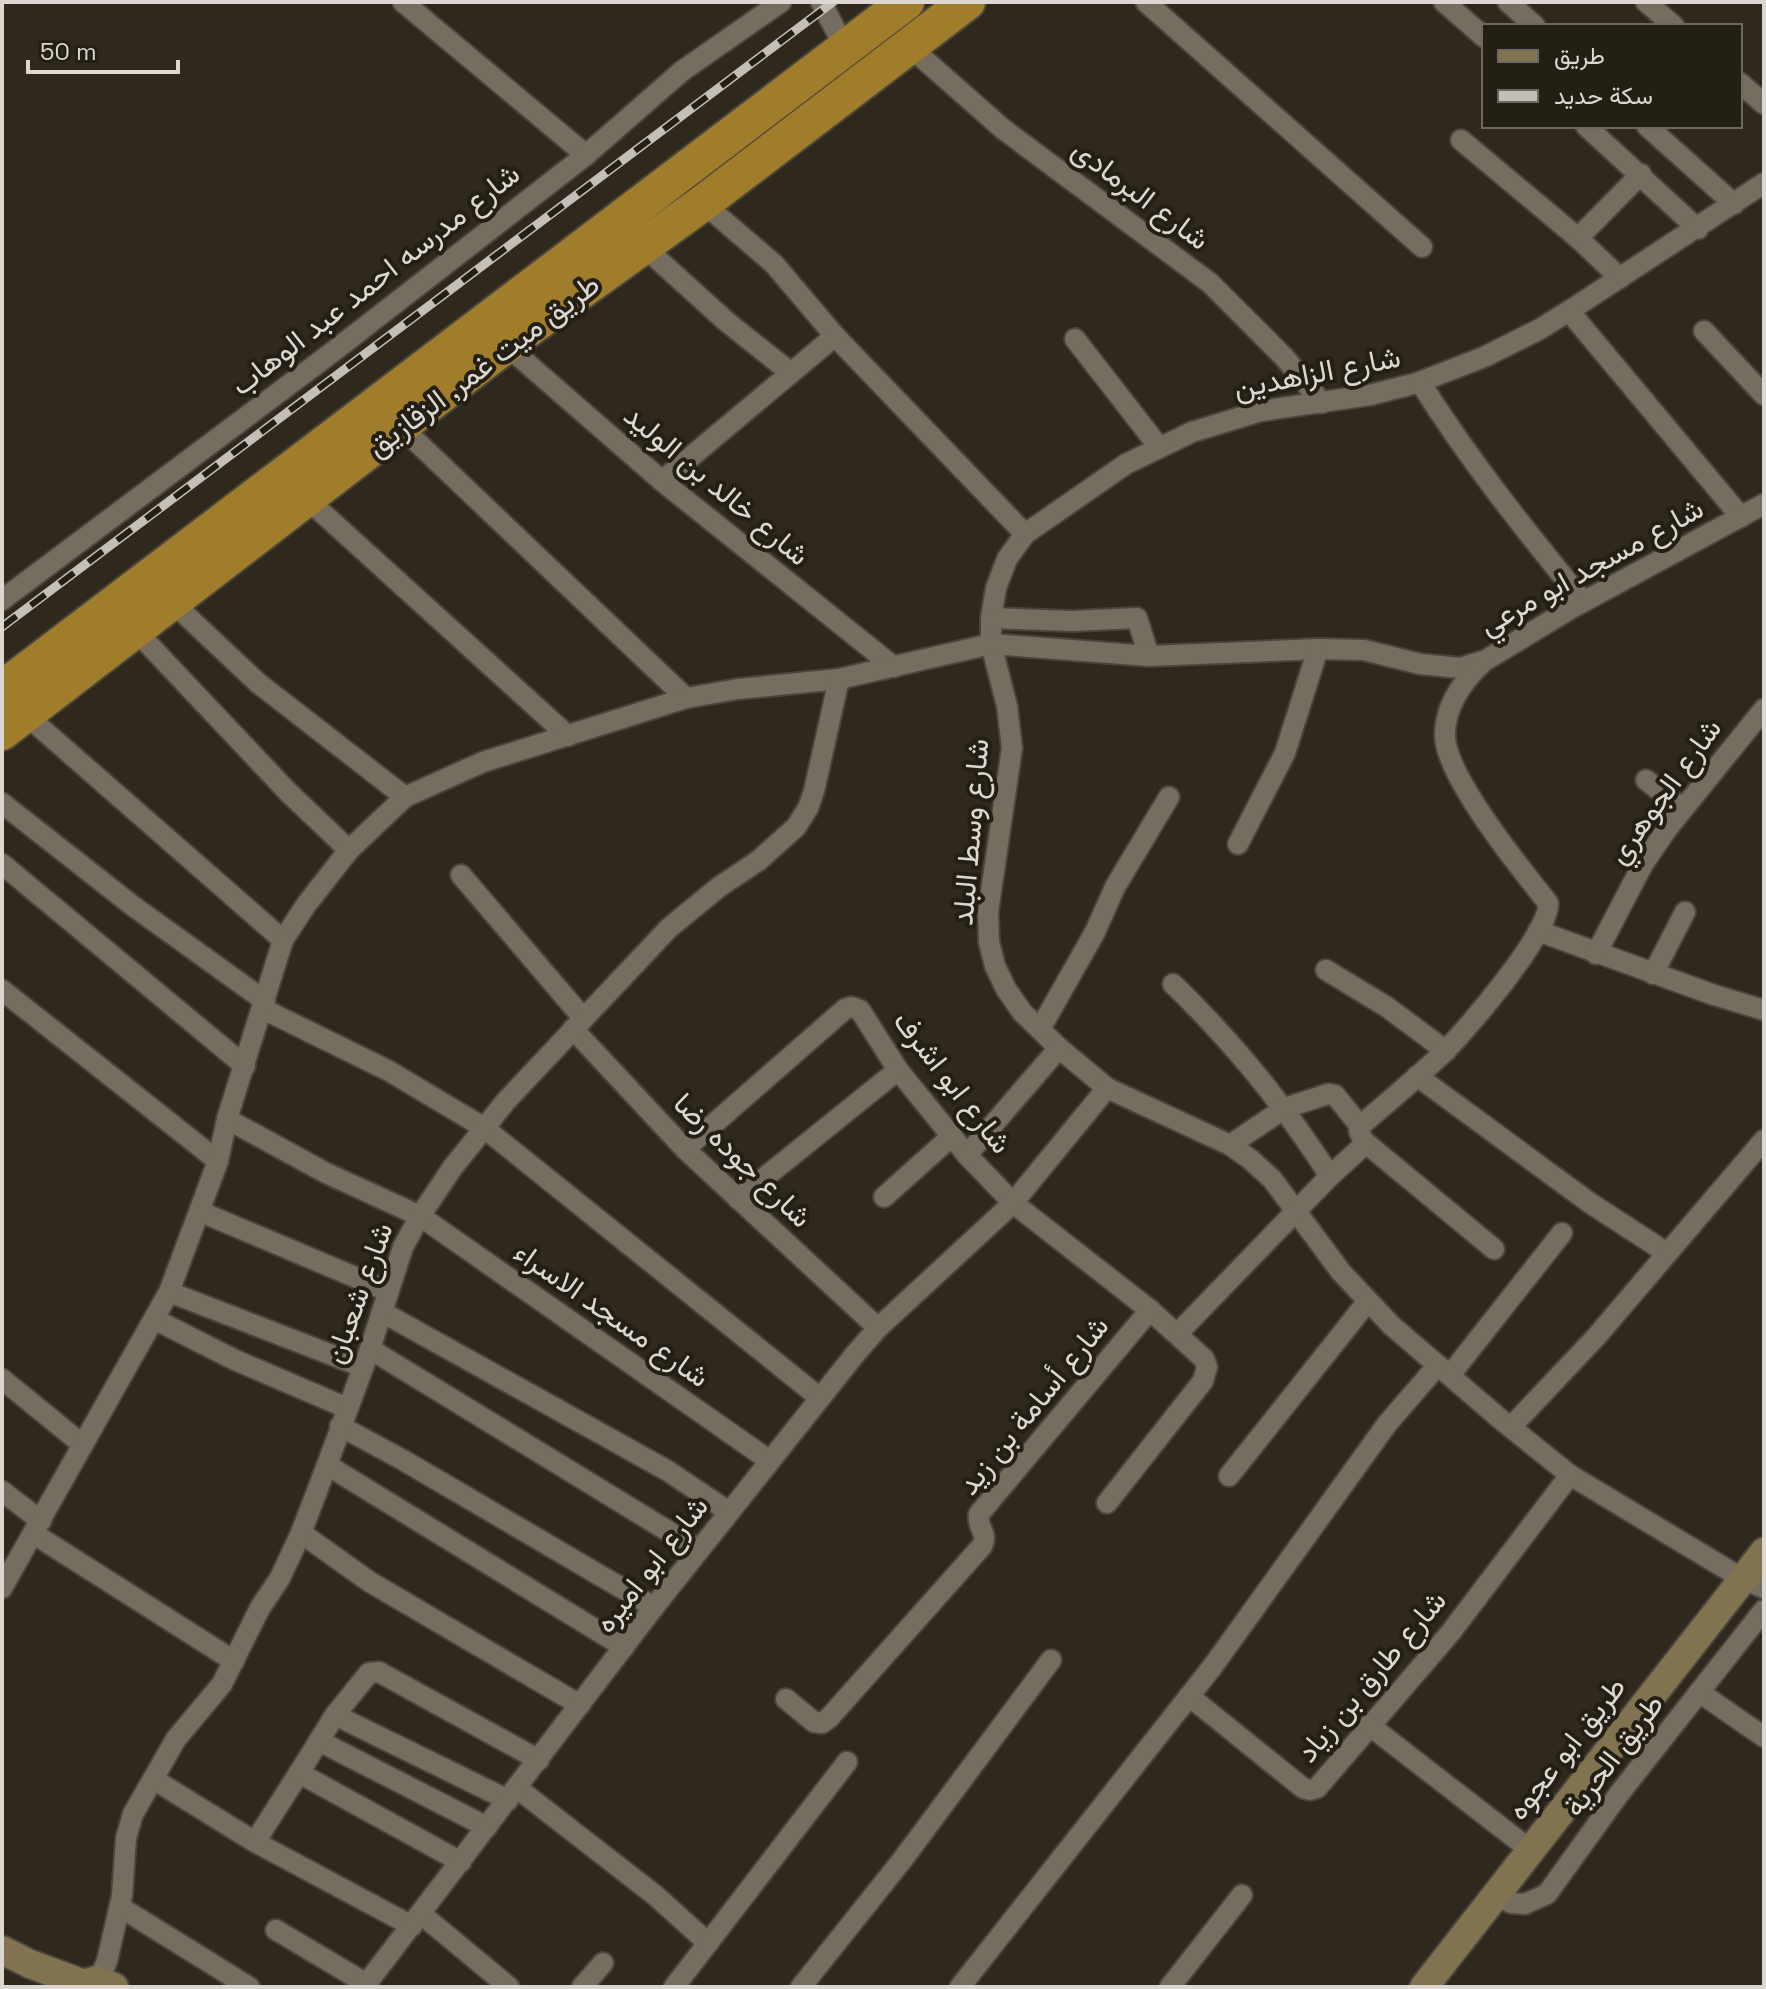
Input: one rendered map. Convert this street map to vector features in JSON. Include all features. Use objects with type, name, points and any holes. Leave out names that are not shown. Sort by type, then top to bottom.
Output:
[{"type":"highway","name":"طريق ميت غمر, الزقازيق","points":[[10,712],[906,2]]},
{"type":"highway","name":"طريق ميت غمر, الزقازيق","points":[[10,712],[135,630],[506,345],[703,203],[967,2]]},
{"type":"street","points":[[403,2],[586,155]]},
{"type":"street","name":"شارع مدرسه احمد عبد الوهاب","points":[[2,600],[330,354],[586,155],[682,71],[781,2]]},
{"type":"street","points":[[821,2],[845,48]]},
{"type":"street","points":[[1146,2],[1422,247]]},
{"type":"street","points":[[1444,2],[1482,35]]},
{"type":"street","points":[[1508,2],[1533,24]]},
{"type":"street","points":[[1646,2],[1672,24]]},
{"type":"street","name":"شارع البرمادى","points":[[910,47],[1003,129],[1210,283],[1284,357],[1322,403]]},
{"type":"street","points":[[1742,85],[1764,104]]},
{"type":"street","points":[[1588,128],[1698,229]]},
{"type":"street","points":[[1649,128],[1734,204]]},
{"type":"street","points":[[1461,140],[1578,238],[1620,278]]},
{"type":"street","points":[[1578,238],[1641,174]]},
{"type":"street","name":"شارع الزاهدين","points":[[991,644],[996,588],[1007,559],[1025,534],[1091,486],[1159,447],[1215,424],[1261,411],[1370,395],[1420,382],[1484,357],[1569,311],[1764,183]]},
{"type":"street","points":[[703,203],[774,264],[835,336],[1025,534]]},
{"type":"street","points":[[643,246],[727,322],[791,373]]},
{"type":"street","points":[[1569,311],[1741,517]]},
{"type":"street","points":[[1704,331],[1764,395]]},
{"type":"street","points":[[662,481],[835,336]]},
{"type":"street","points":[[1075,339],[1159,447]]},
{"type":"street","name":"شارع خالد بن الوليد","points":[[506,345],[662,481],[894,667]]},
{"type":"street","points":[[1420,382],[1491,488],[1583,601]]},
{"type":"street","points":[[400,426],[686,698]]},
{"type":"street","points":[[307,499],[568,736]]},
{"type":"street","name":"شارع مسجد ابو مرعي","points":[[1318,649],[1364,650],[1443,668],[1473,666],[1583,601],[1764,504]]},
{"type":"street","points":[[172,602],[258,683],[405,797]]},
{"type":"street","points":[[991,618],[1072,621],[1137,618],[1149,656]]},
{"type":"street","points":[[135,630],[288,792],[349,850]]},
{"type":"street","points":[[2,1588],[169,1292],[218,1161],[227,1119],[283,940],[349,850],[405,797],[483,762],[686,698],[738,689],[839,679],[991,644],[1149,656],[1318,649],[1285,753],[1238,844]]},
{"type":"street","name":"شارع وسط البلد","points":[[991,644],[1007,706],[1012,748],[988,912],[989,942],[995,966],[1006,989],[1059,1048],[1107,1088],[1230,1145],[1250,1159],[1272,1179],[1341,1272],[1391,1325],[1570,1475],[1753,1584]]},
{"type":"street","points":[[1178,1333],[1330,1176],[1363,1134],[1478,1015],[1548,913],[1548,903],[1482,814],[1450,755],[1445,737],[1448,715],[1456,694],[1468,676],[1486,660]]},
{"type":"street","name":"شارع شعبان","points":[[96,1985],[107,1961],[120,1907],[126,1838],[133,1814],[176,1739],[222,1684],[260,1608],[280,1578],[301,1533],[367,1358],[403,1247],[420,1216],[483,1127],[669,928],[719,887],[758,861],[796,827],[814,791],[839,679]]},
{"type":"street","name":"شارع الجوهري","points":[[1596,954],[1643,864],[1682,808],[1764,709]]},
{"type":"street","points":[[10,712],[283,940]]},
{"type":"street","points":[[1646,780],[1682,808]]},
{"type":"street","points":[[1040,1029],[1095,932],[1115,887],[1169,797]]},
{"type":"street","points":[[2,803],[264,1005],[389,1071],[483,1127],[820,1398]]},
{"type":"street","points":[[2,864],[245,1066]]},
{"type":"street","name":"شارع جوده رضا","points":[[461,875],[578,1024],[685,1149],[878,1328]]},
{"type":"street","points":[[1653,974],[1685,912]]},
{"type":"street","points":[[1538,931],[1653,974],[1764,1010]]},
{"type":"street","points":[[1326,970],[1387,1007],[1446,1051]]},
{"type":"street","points":[[1173,984],[1232,1043],[1285,1108],[1330,1176]]},
{"type":"street","points":[[2,990],[218,1161]]},
{"type":"street","name":"شارع ابو اشرف","points":[[685,1149],[845,1009],[860,1010],[898,1070],[967,1155],[1013,1203],[1150,1310],[1204,1359],[1207,1367],[1203,1381],[1107,1503]]},
{"type":"street","points":[[967,1155],[1059,1048]]},
{"type":"street","points":[[738,1199],[898,1070]]},
{"type":"street","points":[[1417,1076],[1590,1203],[1667,1253]]},
{"type":"street","name":"شارع ابو اميره","points":[[366,1985],[654,1607],[820,1398],[878,1328],[1013,1203],[1107,1088]]},
{"type":"street","points":[[1230,1145],[1285,1108],[1332,1093],[1363,1134],[1494,1249]]},
{"type":"street","name":"شارع مسجد الاسراء","points":[[227,1119],[326,1173],[420,1216],[770,1461]]},
{"type":"street","points":[[884,1197],[952,1136]]},
{"type":"street","points":[[1511,1427],[1596,1337],[1764,1140]]},
{"type":"street","points":[[201,1212],[388,1291]]},
{"type":"street","points":[[960,1987],[1189,1696],[1387,1424],[1444,1370],[1562,1233]]},
{"type":"street","points":[[169,1292],[367,1358],[699,1550]]},
{"type":"street","points":[[1229,1476],[1368,1301]]},
{"type":"street","name":"شارع أسامة بن زيد","points":[[786,1699],[814,1722],[822,1723],[829,1718],[982,1546],[985,1534],[978,1521],[979,1514],[1150,1310]]},
{"type":"street","points":[[382,1312],[668,1471],[729,1512]]},
{"type":"street","points":[[154,1319],[343,1417],[417,1467],[654,1607]]},
{"type":"street","points":[[2,1379],[83,1445]]},
{"type":"street","points":[[327,1465],[624,1647]]},
{"type":"street","name":"شارع طارق بن زياد","points":[[1189,1696],[1303,1788],[1317,1788],[1451,1632],[1570,1475]]},
{"type":"street","points":[[2,1491],[37,1527],[234,1661]]},
{"type":"street","points":[[301,1533],[370,1582],[580,1705]]},
{"type":"street","name":"طريق ابو عجوه","points":[[1424,1987],[1529,1849],[1753,1584],[1764,1552]]},
{"type":"street","name":"طريق الحرية","points":[[1495,1893],[1511,1903],[1525,1904],[1547,1894],[1619,1794],[1764,1610]]},
{"type":"street","points":[[801,1987],[903,1859],[1051,1660]]},
{"type":"street","points":[[255,1842],[335,1715],[369,1673],[379,1672],[539,1760]]},
{"type":"street","points":[[1699,1692],[1764,1737]]},
{"type":"street","points":[[335,1715],[512,1794],[656,1896],[708,1943]]},
{"type":"street","points":[[1369,1725],[1529,1849]]},
{"type":"street","points":[[319,1741],[487,1827]]},
{"type":"street","points":[[674,1987],[847,1762]]},
{"type":"street","points":[[299,1773],[461,1862]]},
{"type":"street","points":[[153,1779],[255,1842],[416,1920],[509,1987]]},
{"type":"street","points":[[1170,1987],[1242,1895]]},
{"type":"street","points":[[120,1907],[249,1987]]},
{"type":"street","points":[[276,1930],[366,1985]]},
{"type":"street","points":[[2,1950],[30,1964],[96,1985]]},
{"type":"street","points":[[582,1987],[603,1963]]},
{"type":"railway","points":[[2,627],[833,2]]}]
